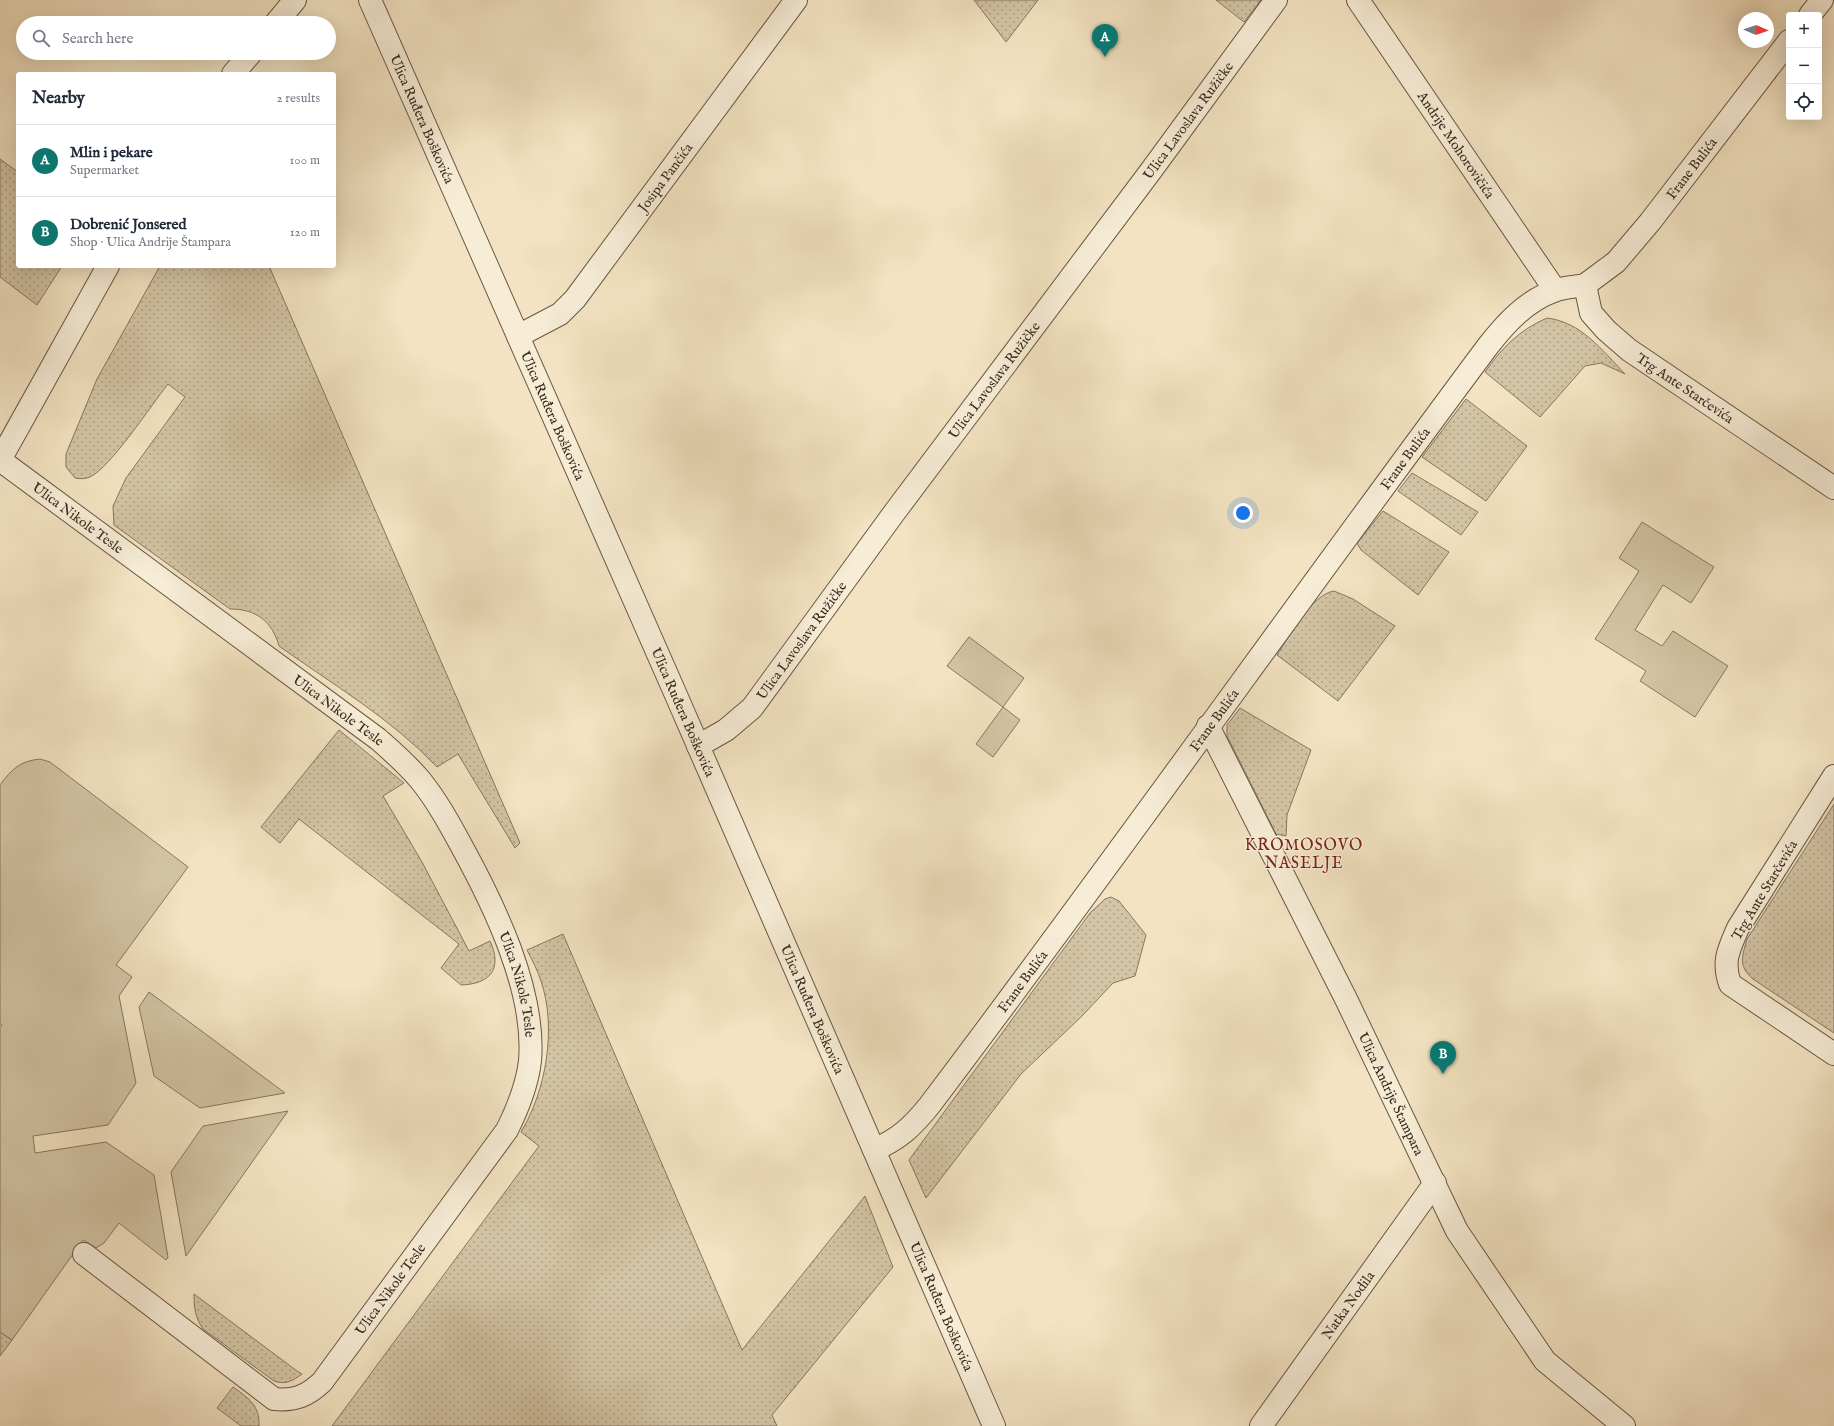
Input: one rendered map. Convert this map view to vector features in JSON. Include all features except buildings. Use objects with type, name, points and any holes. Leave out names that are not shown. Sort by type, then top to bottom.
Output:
[{"type":"street","points":[[282,16],[295,0]]},
{"type":"street","name":"Ulica Ruđera Boškovića","points":[[370,0],[698,746],[994,1426]]},
{"type":"street","name":"Josipa Pančića","points":[[518,336],[560,314],[575,299],[796,0]]},
{"type":"street","name":"Ulica Lavoslava Ružičke","points":[[698,746],[726,730],[752,708],[894,513],[1155,166],[1276,0]]},
{"type":"street","name":"Andrije Mohorovičića","points":[[1358,0],[1555,290]]},
{"type":"street","points":[[1812,12],[1822,0]]},
{"type":"street","name":"Frane Bulića","points":[[1584,285],[1616,262],[1650,222],[1786,45]]},
{"type":"street","points":[[235,72],[245,60]]},
{"type":"street","name":"Ulica Nikole Tesle","points":[[84,1254],[274,1399],[291,1400],[305,1396],[322,1382],[507,1130],[525,1088],[530,1061],[528,1014],[503,930],[480,878],[440,808],[405,763],[378,739],[0,460],[107,268]]},
{"type":"street","points":[[1555,290],[1584,285]]},
{"type":"street","name":"Trg Ante Starčevića","points":[[1584,285],[1591,313],[1606,330],[1629,350],[1834,488]]},
{"type":"street","name":"Frane Bulića","points":[[874,1150],[894,1141],[912,1126],[929,1106],[1052,944],[1208,726],[1510,318],[1535,300],[1555,290]]},
{"type":"street","name":"Ulica Andrije Štampara","points":[[1208,726],[1347,1001],[1457,1231],[1545,1361],[1624,1426]]},
{"type":"street","name":"Trg Ante Starčevića","points":[[1834,776],[1738,928],[1727,954],[1727,973],[1730,984],[1834,1054]]},
{"type":"street","name":"Natka Nodila","points":[[1261,1426],[1435,1183]]},
{"type":"shaded area","points":[[974,0],[1038,0],[1006,42]]},
{"type":"shaded area","points":[[1216,0],[1261,0],[1244,22]]},
{"type":"shaded area","points":[[0,159],[16,171],[16,268],[61,268],[37,305],[0,277]]},
{"type":"shaded area","points":[[159,268],[270,268],[520,843],[515,848],[458,754],[437,767],[401,733],[361,703],[279,646],[272,630],[262,618],[248,611],[230,609],[114,525],[113,506],[126,478],[185,397],[168,384],[130,435],[108,461],[90,477],[82,479],[75,478],[66,467],[66,454],[97,379]]},
{"type":"shaded area","points":[[1547,318],[1570,325],[1581,331],[1590,338],[1625,374],[1601,363],[1585,366],[1540,417],[1485,372],[1512,340],[1528,328]]},
{"type":"shaded area","points":[[1466,399],[1527,446],[1486,501],[1422,457]]},
{"type":"shaded area","points":[[1412,473],[1478,512],[1461,535],[1398,491]]},
{"type":"shaded area","points":[[1383,511],[1449,552],[1418,595],[1361,550],[1357,543]]},
{"type":"shaded area","points":[[1642,522],[1714,567],[1691,603],[1663,585],[1635,630],[1662,646],[1673,631],[1728,666],[1695,717],[1640,681],[1646,671],[1595,639],[1639,571],[1619,558]]},
{"type":"shaded area","points":[[1334,591],[1353,599],[1395,626],[1338,701],[1277,655],[1309,608],[1326,594]]},
{"type":"shaded area","points":[[969,637],[1024,678],[1003,707],[947,666]]},
{"type":"shaded area","points":[[1003,707],[1020,720],[993,757],[976,744]]},
{"type":"shaded area","points":[[1240,708],[1311,750],[1287,815],[1286,836],[1276,834],[1227,736],[1227,725]]},
{"type":"shaded area","points":[[339,730],[404,783],[383,796],[422,862],[469,951],[490,941],[494,951],[494,967],[491,973],[480,982],[461,985],[441,968],[459,944],[299,819],[280,843],[261,827]]},
{"type":"shaded area","points":[[40,759],[50,762],[188,867],[116,965],[132,977],[119,996],[136,1083],[108,1125],[33,1136],[35,1153],[106,1142],[154,1175],[168,1257],[166,1260],[119,1223],[104,1243],[96,1248],[83,1240],[12,1340],[0,1332],[0,1027],[2,1025],[0,1024],[0,785],[8,774],[17,767],[27,762]]},
{"type":"shaded area","points":[[1834,804],[1834,1033],[1753,979],[1745,970],[1742,961],[1747,939]]},
{"type":"shaded area","points":[[1111,897],[1119,901],[1146,935],[1135,976],[1113,983],[1082,1016],[1021,1074],[926,1198],[909,1160],[1090,913],[1105,899]]},
{"type":"shaded area","points":[[563,934],[742,1350],[865,1196],[893,1267],[772,1415],[777,1426],[332,1426],[539,1146],[521,1132],[530,1116],[543,1079],[548,1039],[546,999],[540,977],[527,950]]},
{"type":"shaded area","points":[[149,992],[285,1093],[200,1108],[154,1076],[139,1007]]},
{"type":"shaded area","points":[[288,1111],[186,1256],[171,1172],[203,1126]]},
{"type":"shaded area","points":[[194,1294],[302,1374],[289,1382],[282,1383],[274,1381],[203,1329],[198,1320],[194,1304]]},
{"type":"shaded area","points":[[0,1332],[12,1340],[0,1356]]},
{"type":"shaded area","points":[[233,1387],[248,1399],[255,1407],[259,1419],[259,1426],[241,1426],[217,1408]]},
{"type":"place","name":"Mlin i pekare","points":[[1105,57]]},
{"type":"place","name":"Dobrenić Jonsered","points":[[1443,1074]]},
{"type":"district","name":"KROMOSOVO NASELJE","points":[[1304,853]]}]
